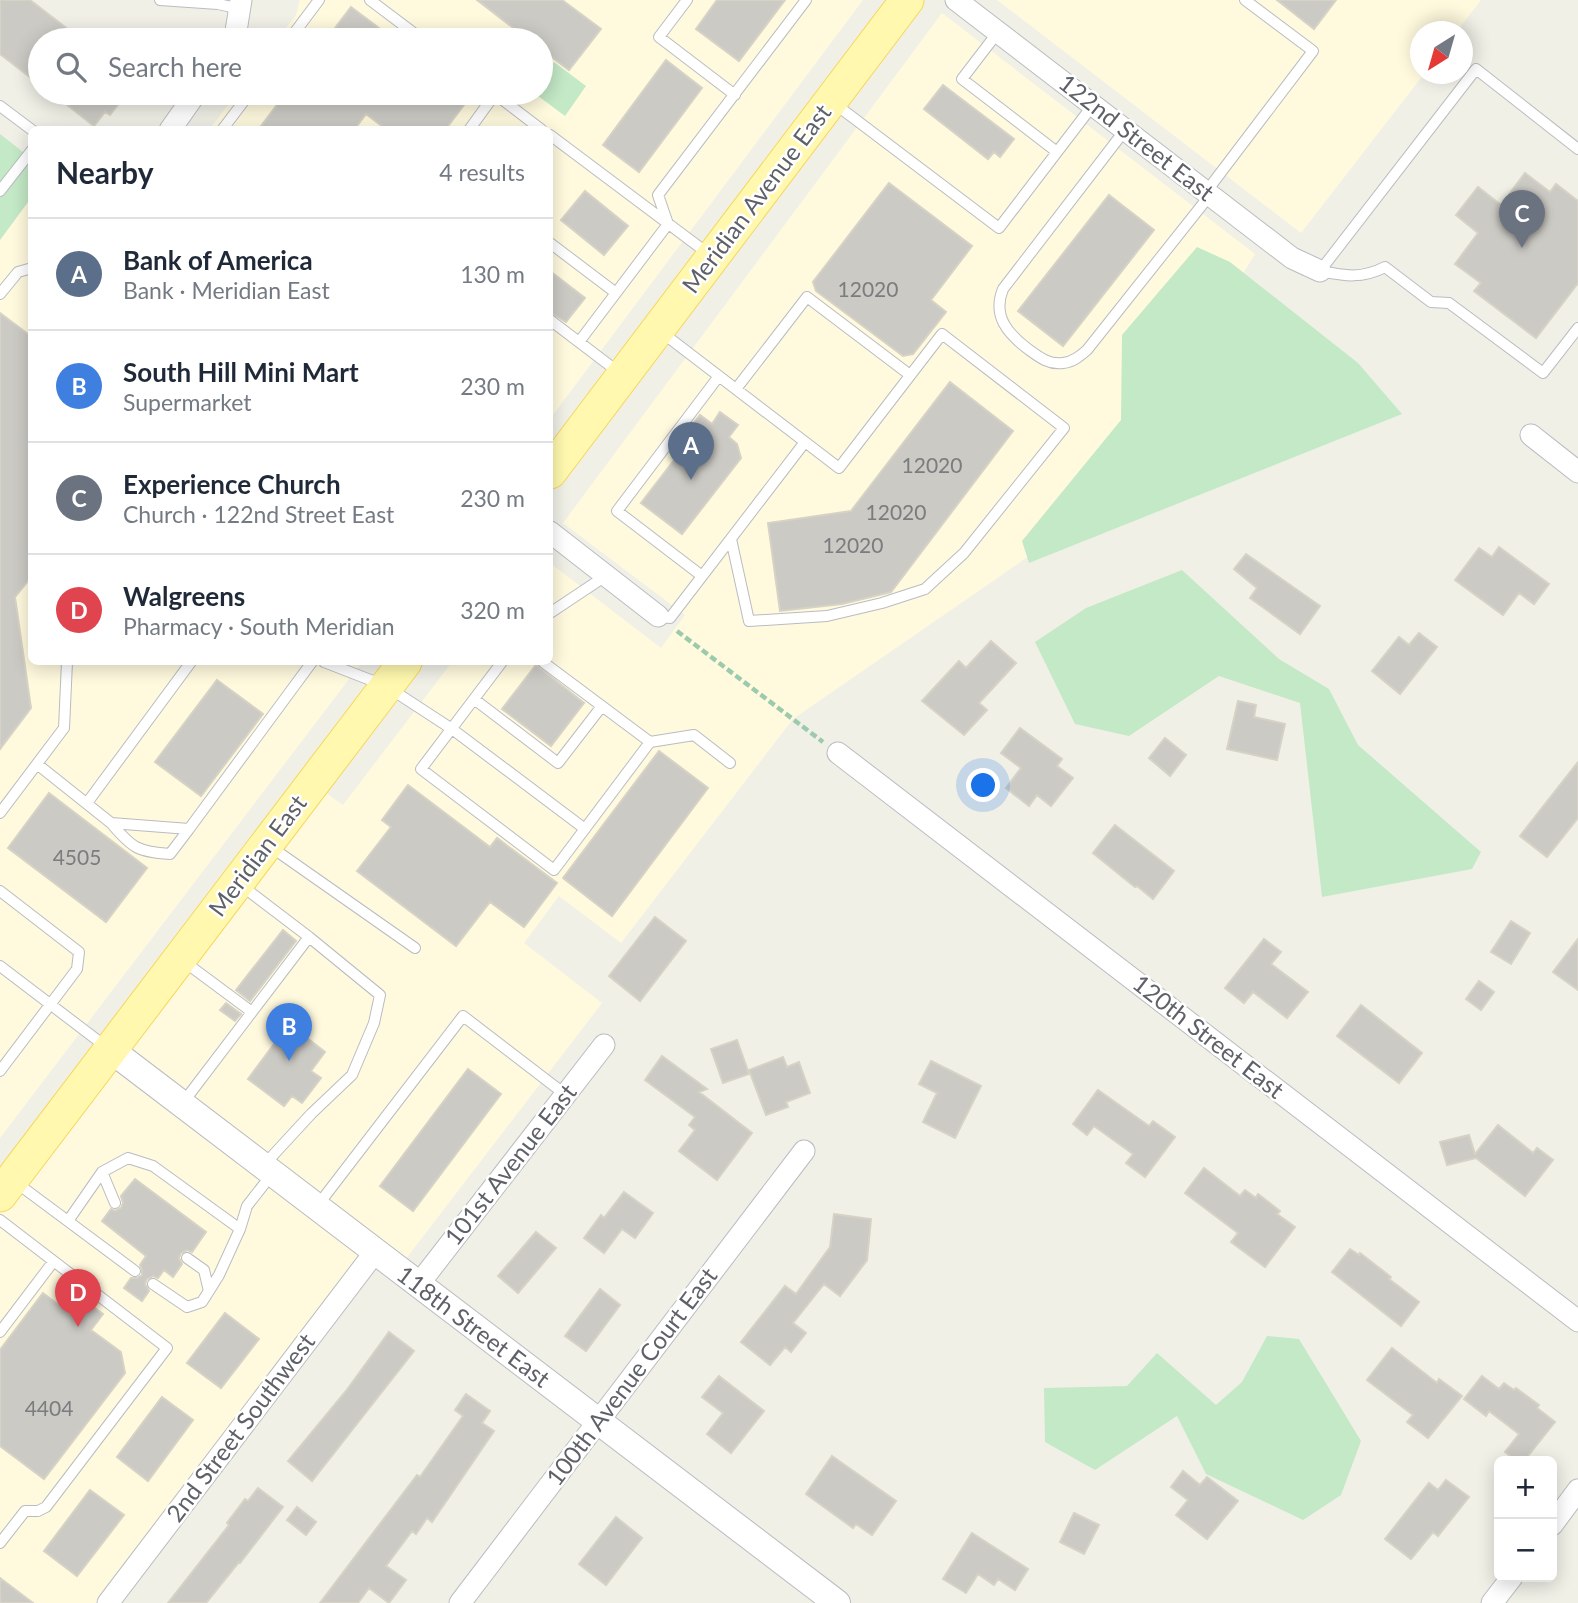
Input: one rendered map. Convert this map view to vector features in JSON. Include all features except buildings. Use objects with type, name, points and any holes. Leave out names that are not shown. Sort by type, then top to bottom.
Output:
[{"type":"main road","name":"Meridian Avenue East","points":[[615,387],[907,0]]},
{"type":"main road","points":[[553,468],[615,387]]},
{"type":"main road","name":"Meridian East","points":[[6,1187],[396,674]]},
{"type":"street","name":"122nd Street East","points":[[956,0],[1292,258],[1320,271]]},
{"type":"street","points":[[235,28],[241,4]]},
{"type":"street","points":[[173,126],[188,105]]},
{"type":"street","points":[[1531,435],[1578,472]]},
{"type":"street","points":[[553,534],[658,616]]},
{"type":"street","name":"120th Street East","points":[[838,753],[1578,1321]]},
{"type":"street","name":"101st Avenue East","points":[[418,1285],[604,1045]]},
{"type":"street","name":"118th Street East","points":[[111,1050],[837,1603]]},
{"type":"street","name":"100th Avenue Court East","points":[[460,1603],[804,1151]]},
{"type":"street","name":"2nd Street Southwest","points":[[107,1603],[375,1252]]},
{"type":"street","points":[[1556,1519],[1578,1490]]},
{"type":"street","points":[[1492,1603],[1508,1582]]},
{"type":"lane","points":[[160,0],[241,4]]},
{"type":"lane","points":[[298,28],[318,0]]},
{"type":"lane","points":[[370,0],[407,28]]},
{"type":"lane","points":[[687,0],[659,37],[735,94]]},
{"type":"lane","points":[[668,224],[658,195],[806,0]]},
{"type":"lane","points":[[1125,130],[1003,289],[999,299],[1000,317],[1010,335],[1046,361],[1066,363],[1087,350],[1313,51],[1245,0]]},
{"type":"lane","points":[[998,32],[962,79],[1057,152]]},
{"type":"lane","points":[[1578,149],[1476,69],[1320,271],[1360,277],[1385,267],[1431,302],[1449,303],[1543,373],[1578,328]]},
{"type":"lane","points":[[831,101],[999,229],[1093,105]]},
{"type":"lane","points":[[225,126],[241,105]]},
{"type":"lane","points":[[472,126],[486,105]]},
{"type":"lane","points":[[509,105],[537,126]]},
{"type":"lane","points":[[0,106],[28,127]]},
{"type":"lane","points":[[553,137],[712,257]]},
{"type":"lane","points":[[0,191],[28,155]]},
{"type":"lane","points":[[579,342],[668,224]]},
{"type":"lane","points":[[553,245],[616,293]]},
{"type":"lane","points":[[0,294],[18,272],[28,269]]},
{"type":"lane","points":[[736,389],[807,297],[910,375]]},
{"type":"lane","points":[[553,322],[579,342],[615,387]]},
{"type":"lane","points":[[657,329],[839,468],[942,334],[1064,428],[982,531],[949,569],[925,589],[827,616],[749,621],[731,538]]},
{"type":"lane","points":[[702,576],[617,511],[719,376]]},
{"type":"lane","points":[[658,616],[670,618],[805,442]]},
{"type":"lane","points":[[553,611],[607,575]]},
{"type":"lane","points":[[0,813],[64,728],[66,665]]},
{"type":"lane","points":[[87,803],[189,665]]},
{"type":"lane","points":[[37,764],[111,823],[127,841],[145,852],[170,854],[310,665]]},
{"type":"lane","points":[[342,665],[396,674],[452,729],[585,829]]},
{"type":"lane","points":[[500,665],[421,769],[554,870],[650,742],[694,735],[730,763]]},
{"type":"lane","points":[[547,665],[650,742]]},
{"type":"lane","points":[[474,699],[558,763],[602,706]]},
{"type":"lane","points":[[111,823],[189,829]]},
{"type":"lane","points":[[266,844],[415,948]]},
{"type":"lane","points":[[153,1284],[187,1307],[202,1303],[240,1228],[247,1206],[267,1170],[311,1114],[352,1075],[374,1023],[380,995],[237,883]]},
{"type":"lane","points":[[0,891],[79,952],[77,968],[0,1071]]},
{"type":"lane","points":[[181,1105],[309,937]]},
{"type":"lane","points":[[180,958],[251,1012]]},
{"type":"lane","points":[[0,966],[111,1050]]},
{"type":"lane","points":[[316,1207],[463,1016],[566,1095]]},
{"type":"lane","points":[[68,1221],[102,1172],[128,1158],[153,1166],[240,1228]]},
{"type":"lane","points":[[102,1172],[115,1203]]},
{"type":"lane","points":[[6,1187],[68,1221],[135,1271]]},
{"type":"lane","points":[[0,1220],[167,1348],[46,1507],[38,1511],[25,1511],[0,1543]]},
{"type":"lane","points":[[187,1258],[204,1270],[209,1291]]},
{"type":"lane","points":[[0,1332],[53,1262]]},
{"type":"path","points":[[658,616],[838,753]]},
{"type":"shaded area","points":[[300,0],[863,0],[553,415],[553,126],[212,126],[228,105],[553,105],[553,28],[286,28],[296,15]]},
{"type":"shaded area","points":[[997,0],[1481,0],[1465,21],[1410,21],[1410,84],[1416,84],[1301,233]]},
{"type":"shaded area","points":[[942,13],[1255,254],[1115,479],[1077,523],[793,719],[621,943],[559,896],[524,943],[602,1003],[392,1277],[378,1267],[121,1603],[0,1603],[0,1195],[312,783],[343,805],[450,665],[553,665],[553,565],[661,648],[685,615],[563,523]]},
{"type":"shaded area","points":[[28,202],[28,665],[360,665],[0,1138],[0,240]]},
{"type":"green space","points":[[553,63],[586,86],[565,116],[550,105],[553,105]]},
{"type":"green space","points":[[0,134],[28,156],[28,202],[0,240]]},
{"type":"green space","points":[[1197,247],[1230,262],[1358,363],[1402,414],[1029,563],[1022,541],[1121,420],[1122,335]]},
{"type":"green space","points":[[1182,570],[1279,659],[1329,689],[1358,745],[1481,852],[1472,869],[1322,897],[1300,703],[1219,676],[1129,736],[1075,724],[1035,642],[1086,608]]},
{"type":"green space","points":[[1267,1336],[1299,1339],[1361,1441],[1341,1495],[1303,1520],[1206,1474],[1177,1416],[1095,1470],[1045,1442],[1044,1388],[1127,1386],[1157,1353],[1216,1405],[1242,1382]]},
{"type":"place","name":"Experience Church","points":[[1522,248]]},
{"type":"place","name":"Bank of America","points":[[691,480]]},
{"type":"place","name":"South Hill Mini Mart","points":[[289,1061]]},
{"type":"place","name":"Walgreens","points":[[78,1327]]}]
